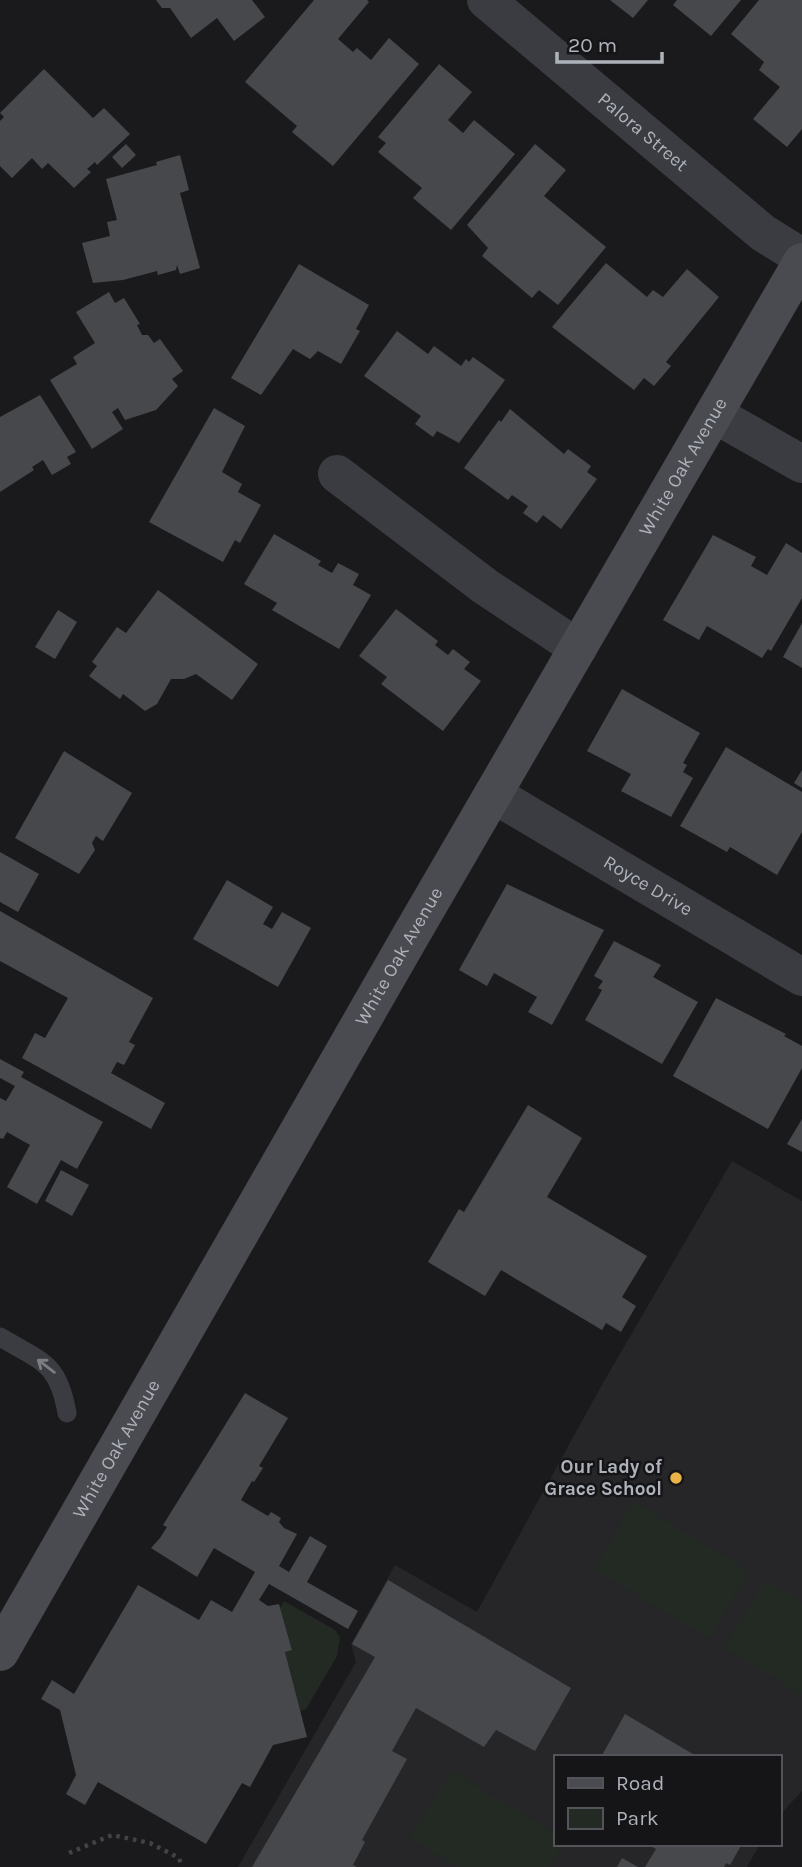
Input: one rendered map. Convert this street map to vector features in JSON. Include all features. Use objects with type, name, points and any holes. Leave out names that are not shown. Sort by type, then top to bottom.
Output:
[{"type":"street","name":"Palora Street","points":[[486,0],[763,233],[802,260]]},
{"type":"street","name":"White Oak Avenue","points":[[0,1652],[802,260]]},
{"type":"street","points":[[714,414],[802,464]]},
{"type":"street","points":[[337,474],[486,587],[578,648]]},
{"type":"street","name":"Royce Drive","points":[[493,794],[802,977]]},
{"type":"lane","points":[[0,1337],[53,1368],[62,1386],[67,1413]]},
{"type":"path","points":[[69,1853],[112,1835],[150,1843],[179,1858],[182,1867]]},
{"type":"shaded area","name":"Our Lady of Grace School","points":[[732,1161],[802,1201],[802,1791],[781,1814],[781,1755],[554,1755],[554,1846],[759,1846],[747,1867],[238,1867],[356,1662],[351,1644],[395,1565],[477,1612],[599,1390]]},
{"type":"green space","points":[[634,1502],[749,1571],[709,1639],[594,1569]]},
{"type":"green space","points":[[765,1580],[802,1602],[802,1695],[724,1648]]},
{"type":"green space","points":[[284,1601],[335,1630],[340,1637],[337,1656],[306,1709],[300,1711],[285,1652],[292,1649],[280,1608]]},
{"type":"green space","points":[[451,1771],[554,1832],[554,1846],[562,1846],[550,1867],[458,1867],[410,1839]]},
{"type":"building","points":[[156,0],[252,0],[265,17],[234,41],[217,18],[191,38],[170,8],[162,8]]},
{"type":"building","points":[[314,0],[367,0],[369,2],[338,39],[353,52],[357,48],[371,60],[389,38],[419,64],[333,166],[292,132],[297,126],[245,82]]},
{"type":"building","points":[[610,0],[648,0],[633,18]]},
{"type":"building","points":[[677,0],[741,0],[711,36],[673,5]]},
{"type":"building","points":[[759,0],[802,0],[802,129],[787,147],[753,119],[780,87],[759,70],[764,62],[731,34]]},
{"type":"building","points":[[439,64],[472,92],[448,120],[463,133],[474,120],[515,154],[451,230],[413,198],[422,188],[378,152],[386,143],[378,137]]},
{"type":"building","points":[[44,69],[93,118],[104,108],[130,134],[97,165],[95,162],[87,169],[91,172],[74,188],[48,163],[42,169],[32,158],[12,178],[0,166],[0,121],[4,117],[0,113]]},
{"type":"building","points":[[126,144],[136,155],[122,168],[112,157]]},
{"type":"building","points":[[535,144],[566,170],[544,196],[606,247],[558,305],[539,290],[532,298],[482,256],[488,248],[467,225]]},
{"type":"building","points":[[180,155],[189,190],[180,193],[200,268],[180,274],[177,265],[176,270],[158,275],[157,271],[123,280],[93,283],[82,243],[110,236],[107,222],[117,220],[106,179],[157,165],[156,162]]},
{"type":"building","points":[[606,263],[647,297],[653,290],[663,297],[687,269],[719,297],[666,362],[671,366],[654,386],[644,378],[634,390],[552,327]]},
{"type":"building","points":[[299,264],[369,305],[356,329],[360,331],[341,364],[318,351],[310,359],[293,349],[261,395],[231,378]]},
{"type":"building","points":[[109,292],[115,303],[124,298],[140,324],[137,325],[142,335],[148,335],[154,343],[160,339],[183,371],[172,379],[178,386],[156,410],[125,420],[118,408],[112,412],[123,429],[92,449],[50,380],[77,364],[73,357],[95,343],[76,312]]},
{"type":"building","points":[[397,331],[428,354],[434,346],[461,366],[466,359],[469,362],[473,357],[505,380],[459,443],[437,431],[433,437],[415,424],[421,416],[364,376]]},
{"type":"building","points":[[40,395],[76,452],[67,457],[71,464],[52,475],[43,460],[32,467],[34,470],[0,492],[0,417]]},
{"type":"building","points":[[214,408],[245,426],[222,472],[242,484],[238,492],[261,505],[240,543],[235,540],[223,562],[149,522]]},
{"type":"building","points":[[510,409],[564,454],[568,449],[591,466],[587,472],[597,479],[561,529],[543,515],[537,523],[523,513],[528,506],[512,495],[508,500],[464,468]]},
{"type":"building","points":[[274,534],[321,561],[318,565],[332,573],[338,563],[359,574],[353,585],[371,595],[339,649],[272,610],[277,603],[244,584]]},
{"type":"building","points":[[713,535],[756,557],[751,566],[767,575],[786,543],[802,553],[802,598],[771,651],[768,649],[762,658],[707,626],[699,640],[663,620]]},
{"type":"building","points":[[158,590],[258,664],[232,700],[196,674],[184,679],[171,679],[157,704],[145,711],[123,694],[120,699],[89,676],[97,666],[92,662],[117,627],[126,633]]},
{"type":"building","points":[[396,609],[438,641],[435,645],[448,655],[453,649],[470,662],[464,669],[481,681],[443,731],[381,684],[387,677],[359,656]]},
{"type":"building","points":[[58,610],[77,622],[55,659],[35,647]]},
{"type":"building","points":[[802,623],[802,668],[783,657]]},
{"type":"building","points":[[622,689],[700,733],[683,763],[687,765],[683,772],[693,778],[671,817],[621,791],[631,774],[587,751]]},
{"type":"building","points":[[726,747],[802,792],[802,832],[777,875],[730,847],[727,852],[680,826]]},
{"type":"building","points":[[64,751],[132,793],[103,841],[96,836],[92,843],[95,850],[79,874],[15,838]]},
{"type":"building","points":[[802,770],[802,788],[794,783]]},
{"type":"building","points":[[0,852],[39,874],[18,912],[0,902]]},
{"type":"building","points":[[227,880],[273,907],[263,924],[272,929],[282,912],[311,928],[278,987],[193,939]]},
{"type":"building","points":[[507,884],[604,930],[552,1025],[528,1012],[537,997],[494,973],[487,986],[459,970]]},
{"type":"building","points":[[0,911],[153,998],[129,1042],[135,1045],[124,1065],[117,1062],[111,1073],[165,1103],[151,1129],[22,1058],[35,1033],[45,1038],[68,998],[0,961]]},
{"type":"building","points":[[614,941],[661,965],[653,977],[698,1002],[662,1064],[585,1020],[602,990],[598,988],[603,981],[594,976]]},
{"type":"building","points":[[716,998],[786,1034],[784,1036],[802,1046],[802,1068],[768,1129],[673,1076]]},
{"type":"building","points":[[0,1059],[24,1072],[21,1077],[103,1122],[77,1169],[61,1160],[37,1204],[7,1187],[30,1145],[7,1132],[3,1139],[0,1138],[0,1098],[6,1101],[15,1086],[0,1078]]},
{"type":"building","points":[[528,1105],[582,1138],[547,1197],[647,1256],[622,1297],[636,1306],[621,1332],[606,1323],[602,1330],[501,1270],[485,1296],[428,1262],[459,1209],[464,1212]]},
{"type":"building","points":[[802,1119],[802,1152],[787,1144]]},
{"type":"building","points":[[61,1170],[89,1185],[72,1216],[45,1201]]},
{"type":"building","points":[[245,1393],[288,1418],[259,1466],[263,1468],[241,1500],[268,1516],[271,1512],[281,1518],[279,1522],[284,1528],[297,1534],[279,1566],[289,1572],[310,1536],[327,1546],[307,1582],[358,1611],[348,1629],[269,1584],[259,1600],[268,1606],[279,1604],[292,1650],[285,1652],[307,1737],[273,1745],[250,1787],[242,1783],[206,1844],[98,1782],[85,1805],[66,1794],[76,1775],[60,1710],[41,1699],[52,1680],[74,1694],[138,1585],[199,1620],[211,1600],[232,1612],[255,1572],[214,1548],[197,1577],[151,1548],[167,1527],[163,1525]]},
{"type":"building","points":[[388,1580],[571,1688],[535,1751],[496,1730],[484,1747],[416,1708],[392,1751],[407,1759],[362,1840],[365,1842],[353,1865],[357,1867],[252,1867],[375,1657],[352,1644]]},
{"type":"building","points":[[625,1714],[695,1755],[602,1755]]},
{"type":"building","points":[[650,1846],[741,1846],[730,1865],[726,1863],[724,1867],[645,1867],[656,1849]]},
{"type":"building","points":[[622,1858],[638,1867],[617,1867]]},
{"type":"place","name":"Our Lady of Grace School","points":[[676,1478]]}]
